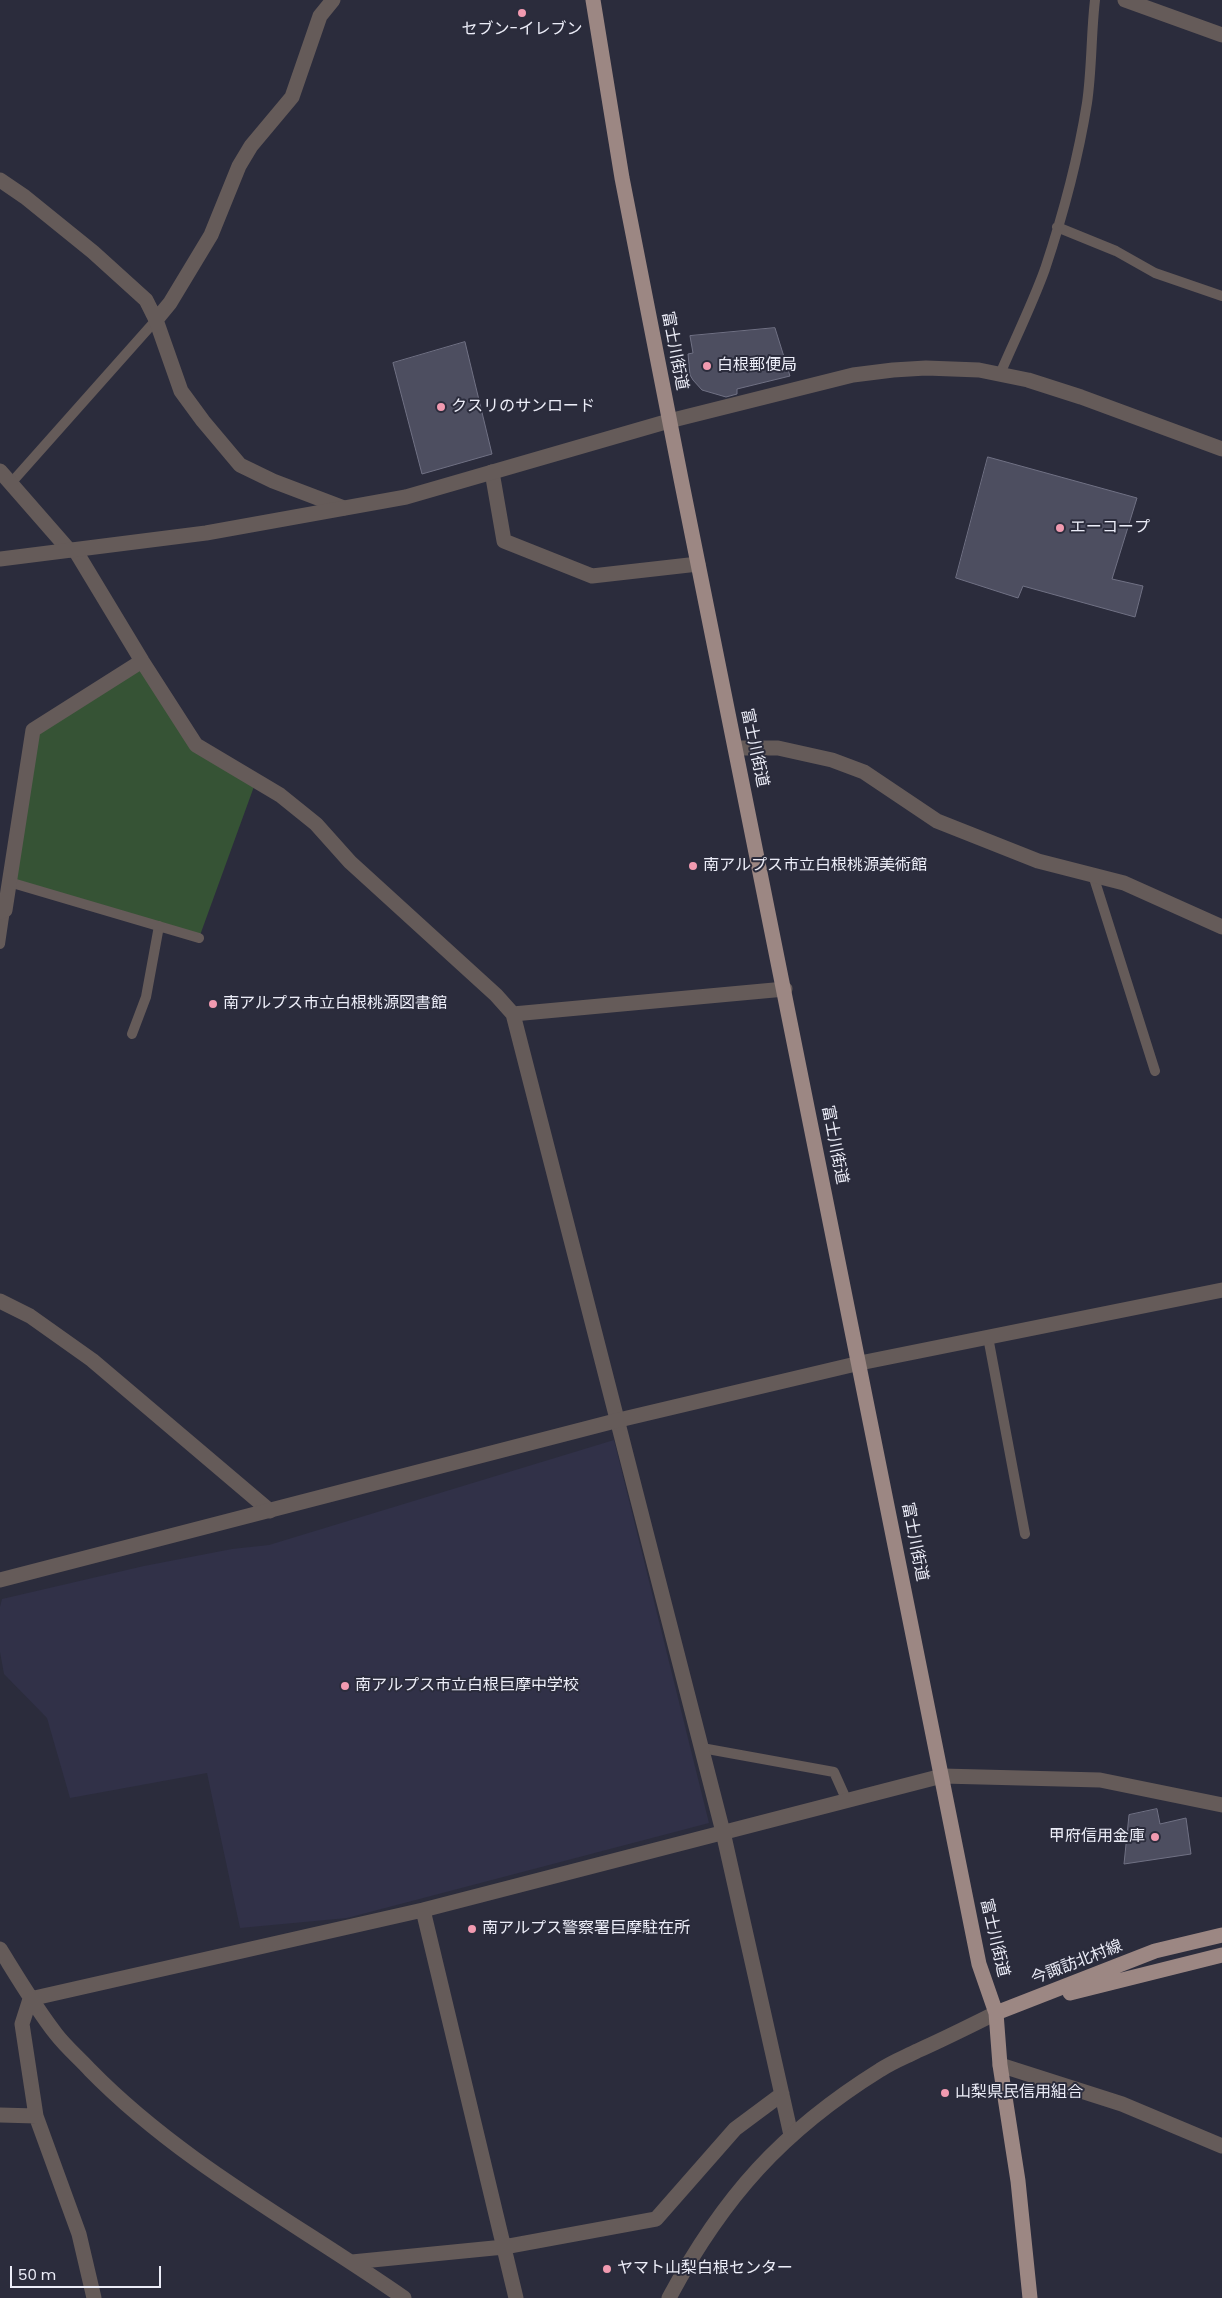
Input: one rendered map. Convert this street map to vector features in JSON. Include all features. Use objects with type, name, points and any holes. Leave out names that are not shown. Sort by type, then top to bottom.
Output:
[{"type":"main road","name":"富士川街道","points":[[593,0],[622,178],[698,564],[980,1964],[996,2013],[1000,2065],[1018,2181],[1030,2298]]},
{"type":"main road","name":"今諏訪北村線","points":[[996,2013],[1155,1951],[1222,1934]]},
{"type":"main road","name":"今諏訪北村線","points":[[996,2013],[1222,1955]]},
{"type":"street","points":[[156,320],[170,303],[211,235],[239,166],[251,146],[292,97],[320,16],[333,0]]},
{"type":"street","points":[[1124,0],[1222,35]]},
{"type":"street","points":[[0,180],[25,197],[93,252],[146,300],[156,320],[181,391],[203,421],[240,465],[273,481],[344,508]]},
{"type":"street","points":[[0,559],[206,533],[406,497],[670,421],[853,375],[926,368],[980,370],[1028,380],[1081,396],[1222,449]]},
{"type":"street","points":[[0,471],[72,550],[196,744],[280,795],[316,824],[350,862],[496,995],[513,1014],[619,1420],[723,1832],[791,2135]]},
{"type":"street","points":[[492,472],[504,541],[592,576],[698,564]]},
{"type":"street","points":[[2,911],[9,882],[33,730],[142,661]]},
{"type":"street","points":[[736,748],[778,748],[832,760],[864,772],[937,821],[1038,861],[1124,883],[1222,927]]},
{"type":"street","points":[[513,1014],[785,990]]},
{"type":"street","points":[[0,1580],[619,1420],[860,1362],[1222,1290]]},
{"type":"street","points":[[0,1301],[30,1316],[92,1360],[270,1511]]},
{"type":"street","points":[[30,1999],[422,1910],[942,1776],[1100,1780],[1222,1805]]},
{"type":"street","points":[[422,1910],[516,2298]]},
{"type":"street","points":[[0,1949],[30,1999],[57,2036],[122,2103],[229,2184],[352,2262],[404,2298]]},
{"type":"street","points":[[30,1999],[22,2024],[36,2116],[79,2234],[94,2298]]},
{"type":"street","points":[[669,2298],[692,2255],[732,2196],[781,2143],[828,2104],[882,2069],[996,2013]]},
{"type":"street","points":[[1000,2065],[1122,2104],[1222,2146]]},
{"type":"street","points":[[352,2262],[504,2247],[656,2219],[735,2129],[782,2094]]},
{"type":"street","points":[[0,2115],[36,2116]]},
{"type":"lane","points":[[1000,374],[1044,270],[1073,174],[1087,103],[1093,56],[1093,24],[1096,0]]},
{"type":"lane","points":[[1057,226],[1116,251],[1155,273],[1222,296]]},
{"type":"lane","points":[[12,482],[156,320]]},
{"type":"lane","points":[[1093,875],[1155,1071]]},
{"type":"lane","points":[[9,882],[199,938]]},
{"type":"lane","points":[[0,944],[2,911]]},
{"type":"lane","points":[[132,1034],[146,997],[159,926]]},
{"type":"lane","points":[[988,1337],[1025,1534]]},
{"type":"lane","points":[[702,1748],[834,1772],[847,1801]]},
{"type":"shaded area","name":"南アルプス市立白根巨摩中学校","points":[[614,1440],[709,1823],[347,1918],[240,1928],[207,1773],[70,1798],[47,1718],[4,1674],[0,1652],[0,1607],[2,1599],[144,1566],[232,1549],[269,1545]]},
{"type":"green space","points":[[142,661],[196,744],[256,781],[199,938],[9,882],[33,730]]},
{"type":"building","points":[[775,328],[790,376],[737,389],[737,394],[726,397],[702,390],[690,375],[688,354],[693,353],[690,336]]},
{"type":"building","points":[[465,342],[492,454],[422,474],[393,363]]},
{"type":"building","points":[[988,457],[1137,498],[1112,579],[1143,586],[1135,617],[1023,586],[1018,598],[956,578]]},
{"type":"building","points":[[1157,1809],[1160,1824],[1186,1818],[1191,1854],[1124,1864],[1129,1815]]},
{"type":"place","name":"セブン-イレブン","points":[[522,13]]},
{"type":"place","name":"白根郵便局","points":[[707,366]]},
{"type":"place","name":"クスリのサンロード","points":[[441,407]]},
{"type":"place","name":"エーコープ","points":[[1060,528]]},
{"type":"place","name":"南アルプス市立白根桃源美術館","points":[[693,866]]},
{"type":"place","name":"南アルプス市立白根桃源図書館","points":[[213,1004]]},
{"type":"place","name":"南アルプス市立白根巨摩中学校","points":[[345,1686]]},
{"type":"place","name":"甲府信用金庫","points":[[1155,1837]]},
{"type":"place","name":"南アルプス警察署巨摩駐在所","points":[[472,1929]]},
{"type":"place","name":"山梨県民信用組合","points":[[945,2093]]},
{"type":"place","name":"ヤマト山梨白根センター","points":[[607,2269]]}]
